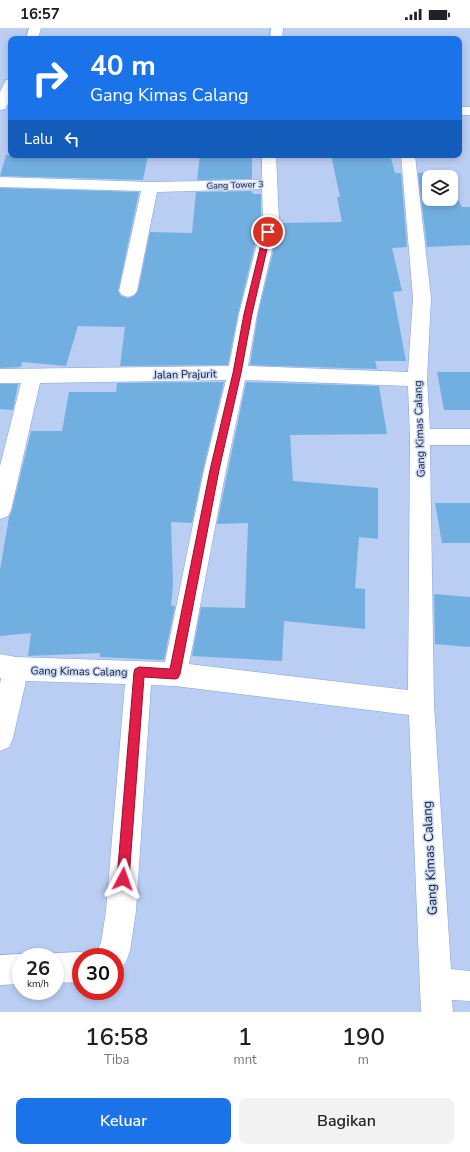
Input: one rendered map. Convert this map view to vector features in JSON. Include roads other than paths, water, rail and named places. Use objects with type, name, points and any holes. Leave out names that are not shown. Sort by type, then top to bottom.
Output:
[{"type":"street","points":[[0,105],[8,89]]},
{"type":"street","points":[[269,158],[270,184]]},
{"type":"street","name":"Gang Kimas Calang","points":[[408,158],[422,298],[417,379],[420,437],[421,704],[436,998]]},
{"type":"street","name":"Gang Tower 3","points":[[0,182],[150,187],[270,184],[270,220],[248,314],[237,373],[214,470],[175,674]]},
{"type":"street","points":[[128,291],[150,187]]},
{"type":"street","name":"Jalan Prajurit","points":[[0,376],[237,373],[417,379]]},
{"type":"street","points":[[0,510],[32,376]]},
{"type":"street","points":[[420,437],[470,436]]},
{"type":"street","points":[[0,738],[8,668]]},
{"type":"street","name":"Gang Kimas Calang","points":[[8,668],[175,674],[421,704]]},
{"type":"street","points":[[114,948],[121,911],[139,672]]},
{"type":"street","points":[[0,970],[12,969]]},
{"type":"street","points":[[436,998],[470,986]]}]
